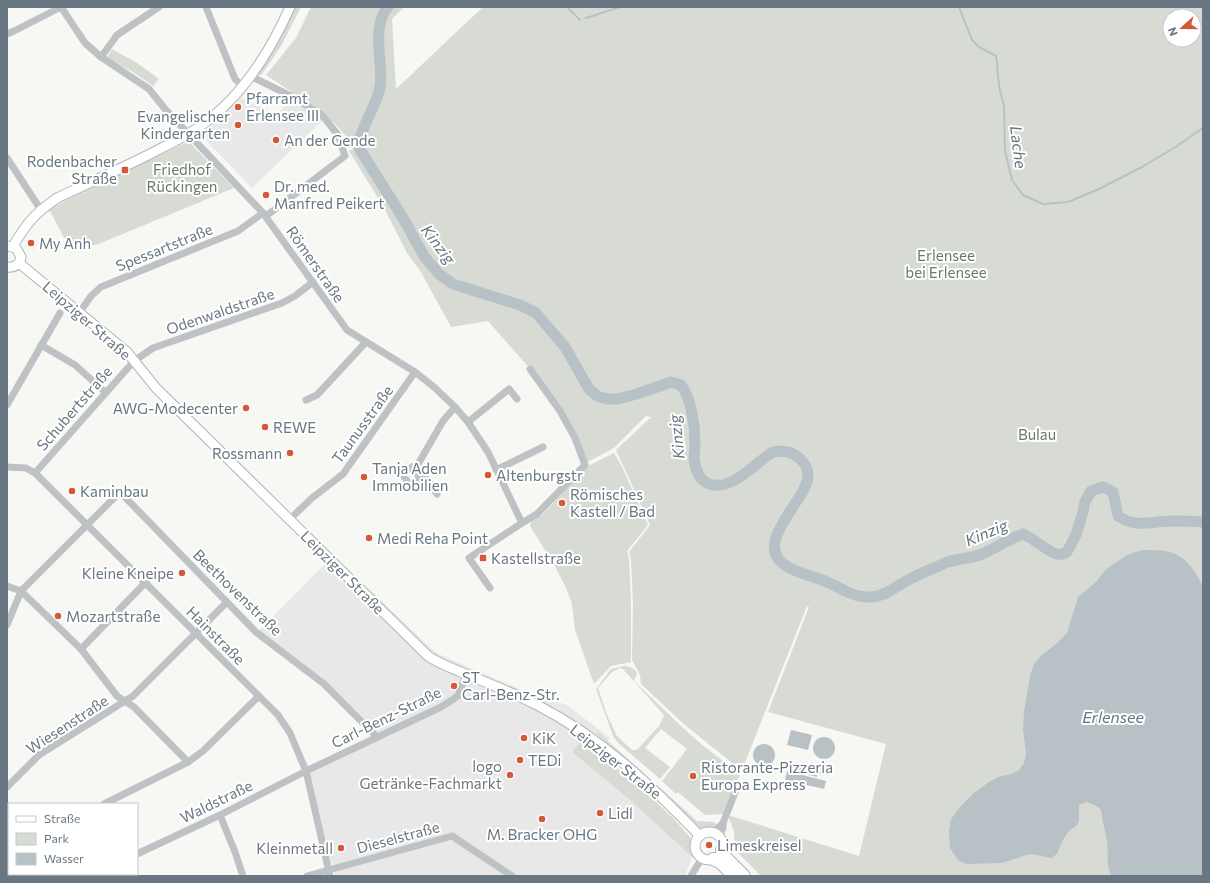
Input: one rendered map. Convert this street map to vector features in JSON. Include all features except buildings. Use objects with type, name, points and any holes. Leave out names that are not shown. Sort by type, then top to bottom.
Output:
[{"type":"highway","points":[[722,850],[726,857],[744,876]]},
{"type":"highway","points":[[707,858],[721,863],[734,876]]},
{"type":"main road","points":[[7,267],[13,267],[19,263],[20,253],[10,246],[23,228],[41,210],[57,198],[124,167],[188,133],[216,113],[230,100],[250,76],[277,33],[290,7]]},
{"type":"main road","name":"Leipziger Straße","points":[[19,263],[127,352],[156,388],[420,649],[436,661],[528,701],[578,729],[632,770],[662,796],[700,836]]},
{"type":"main road","points":[[707,833],[716,835],[722,843],[722,850],[718,856],[707,858],[698,855],[696,841],[700,836],[707,833]]},
{"type":"street","points":[[7,34],[61,7]]},
{"type":"street","name":"Römerstraße","points":[[61,7],[85,43],[101,57],[149,89],[264,214],[347,330],[415,372],[434,387],[455,407],[468,422],[484,446],[522,523]]},
{"type":"street","points":[[101,57],[117,35],[160,7]]},
{"type":"street","points":[[206,7],[235,79],[242,86]]},
{"type":"street","points":[[250,76],[291,96],[322,115],[338,135],[345,156],[264,214]]},
{"type":"street","points":[[7,158],[41,210]]},
{"type":"street","name":"Spessartstraße","points":[[80,312],[95,291],[101,287],[238,231],[264,214]]},
{"type":"street","name":"Odenwaldstraße","points":[[134,361],[153,348],[282,303],[295,296],[313,282]]},
{"type":"street","points":[[7,405],[60,313]]},
{"type":"street","points":[[306,400],[317,395],[366,342]]},
{"type":"street","points":[[41,345],[75,365],[105,392]]},
{"type":"street","name":"Schubertstraße","points":[[35,473],[134,361]]},
{"type":"street","points":[[490,588],[469,558],[537,514],[586,465],[575,438],[560,411],[530,369]]},
{"type":"street","name":"Taunusstraße","points":[[290,519],[312,498],[343,474],[415,372]]},
{"type":"street","points":[[468,422],[509,389],[517,399]]},
{"type":"street","points":[[437,494],[416,468],[443,421],[455,407]]},
{"type":"street","points":[[496,470],[543,447]]},
{"type":"street","name":"Hainstraße","points":[[7,467],[26,468],[35,473],[278,715],[294,741],[306,771],[329,873]]},
{"type":"street","name":"Beethovenstraße","points":[[87,524],[120,492],[256,632],[324,684],[377,737]]},
{"type":"street","points":[[7,624],[21,591],[87,524]]},
{"type":"street","points":[[81,649],[146,582]]},
{"type":"street","points":[[7,586],[21,591],[81,649],[117,696],[134,706],[188,762]]},
{"type":"street","name":"Wiesenstraße","points":[[7,787],[39,755],[133,696],[227,602]]},
{"type":"street","name":"Carl-Benz-Straße","points":[[306,771],[441,707],[458,696],[466,674]]},
{"type":"street","points":[[106,803],[188,762],[202,751],[259,696]]},
{"type":"street","name":"Waldstraße","points":[[138,854],[220,815],[306,771]]},
{"type":"street","points":[[716,835],[722,828],[736,790]]},
{"type":"street","points":[[220,815],[243,876]]},
{"type":"street","name":"Dieselstraße","points":[[307,876],[329,873],[452,836],[512,876]]},
{"type":"street","points":[[691,876],[707,858]]},
{"type":"shaded area","name":"An der Gende","points":[[240,97],[276,115],[291,100],[324,119],[252,188],[201,135]]},
{"type":"shaded area","points":[[327,562],[372,592],[433,650],[441,655],[536,697],[567,705],[610,738],[598,753],[580,742],[572,752],[629,799],[692,857],[685,876],[335,876],[308,774],[369,743],[374,728],[325,681],[258,632]]},
{"type":"green space","points":[[294,7],[301,7],[281,46],[262,74],[258,76],[255,75]]},
{"type":"green space","name":"Erlensee bei Erlensee","points":[[311,7],[404,7],[392,19],[396,89],[483,7],[1203,7],[1203,876],[761,876],[735,849],[734,832],[728,815],[859,856],[886,744],[768,712],[809,607],[807,606],[744,765],[737,767],[685,725],[641,684],[640,675],[632,660],[633,604],[631,560],[629,552],[650,525],[616,450],[651,417],[646,416],[614,448],[586,463],[548,389],[488,321],[451,327],[421,272],[407,253],[383,206],[349,151],[354,148],[347,137],[337,126],[314,107],[266,75],[296,38]]},
{"type":"green space","points":[[112,49],[137,63],[159,79],[153,86],[133,72],[107,58]]},
{"type":"green space","name":"Friedhof Rückingen","points":[[187,142],[190,143],[234,188],[96,245],[69,247],[49,209]]},
{"type":"green space","points":[[614,453],[622,467],[648,525],[627,551],[629,559],[631,603],[631,662],[611,666],[594,684],[575,630],[572,604],[566,588],[555,566],[530,526],[532,520],[542,515],[588,466]]},
{"type":"green space","points":[[624,666],[633,668],[637,673],[634,681],[701,744],[740,774],[724,814],[705,815],[678,792],[676,794],[662,781],[687,749],[661,729],[645,748],[670,767],[660,779],[617,742],[613,736],[596,689],[611,669]],"holes":[[[620,668],[623,669],[664,715],[659,726],[637,750],[632,750],[617,736],[607,715],[598,688],[612,672]]]},
{"type":"green space","points":[[598,732],[697,821],[714,822],[717,825],[713,828],[705,830],[701,829],[666,795],[597,734]]},
{"type":"green space","points":[[580,742],[598,753],[637,784],[674,819],[690,837],[692,857],[629,799],[572,752]]},
{"type":"water","name":"Erlensee","points":[[1142,550],[1167,551],[1181,557],[1198,576],[1203,587],[1203,876],[1112,876],[1108,864],[1108,846],[1101,810],[1087,802],[1079,805],[1079,821],[1077,825],[1068,832],[1057,854],[1051,858],[1031,854],[1002,863],[966,864],[958,860],[950,848],[949,831],[951,819],[974,793],[998,777],[1012,774],[1019,770],[1024,763],[1026,754],[1023,729],[1024,711],[1030,676],[1034,664],[1067,633],[1078,597],[1096,582],[1106,569],[1127,555]]},
{"type":"water","points":[[791,730],[812,735],[808,750],[787,745]]},
{"type":"water","points":[[824,737],[832,740],[835,748],[832,756],[824,759],[816,756],[813,748],[816,740]]},
{"type":"water","points":[[764,744],[772,747],[775,755],[772,763],[764,766],[756,763],[753,755],[756,747]]},
{"type":"water","points":[[795,764],[818,769],[821,774],[817,775],[817,777],[793,771]]},
{"type":"water","points":[[787,771],[826,781],[824,789],[785,780]]},
{"type":"waterway","name":"Kinzig","points":[[388,7],[383,15],[380,25],[380,87],[361,134],[359,148],[403,218],[424,256],[439,274],[453,284],[520,305],[536,313],[565,347],[589,389],[597,396],[607,399],[617,399],[637,394],[671,382],[681,385],[688,398],[693,417],[695,440],[694,459],[696,468],[699,475],[708,483],[720,485],[735,480],[773,452],[780,451],[792,453],[798,457],[807,470],[808,475],[806,485],[783,522],[777,535],[774,547],[777,558],[788,567],[825,581],[852,594],[870,597],[886,593],[906,581],[945,563],[980,555],[1023,534],[1054,553],[1062,554],[1067,552],[1076,535],[1085,502],[1091,491],[1103,487],[1113,492],[1118,516],[1124,520],[1137,523],[1169,521],[1203,522]]},
{"type":"waterway","points":[[567,7],[580,20]]},
{"type":"waterway","points":[[586,18],[620,7]]},
{"type":"waterway","name":"Lache","points":[[959,7],[972,40],[979,47],[996,56],[1000,91],[1004,106],[1005,151],[1012,180],[1023,195],[1043,204],[1068,202],[1099,189],[1142,167],[1174,148],[1203,128]]},
{"type":"place","name":"Pfarramt Erlensee III","points":[[238,107]]},
{"type":"place","name":"Evangelischer Kindergarten","points":[[238,125]]},
{"type":"place","name":"An der Gende","points":[[276,140]]},
{"type":"place","name":"Rodenbacher Straße","points":[[125,170]]},
{"type":"place","name":"Dr. med. Manfred Peikert","points":[[266,195]]},
{"type":"place","name":"My Anh","points":[[31,243]]},
{"type":"place","name":"AWG-Modecenter","points":[[246,408]]},
{"type":"place","name":"REWE","points":[[265,427]]},
{"type":"place","name":"Rossmann","points":[[290,453]]},
{"type":"place","name":"Altenburgstr","points":[[488,475]]},
{"type":"place","name":"Tanja Aden Immobilien","points":[[364,477]]},
{"type":"place","name":"Kaminbau","points":[[72,491]]},
{"type":"place","name":"Römisches Kastell / Bad","points":[[562,503]]},
{"type":"place","name":"Medi Reha Point","points":[[369,538]]},
{"type":"place","name":"Kastellstraße","points":[[483,558]]},
{"type":"place","name":"Kleine Kneipe","points":[[182,573]]},
{"type":"place","name":"Mozartstraße","points":[[58,616]]},
{"type":"place","name":"ST Carl-Benz-Str.","points":[[454,686]]},
{"type":"place","name":"KiK","points":[[524,738]]},
{"type":"place","name":"TEDi","points":[[520,760]]},
{"type":"place","name":"logo Getränke-Fachmarkt","points":[[510,775]]},
{"type":"place","name":"Ristorante-Pizzeria Europa Express","points":[[693,776]]},
{"type":"place","name":"Lidl","points":[[600,813]]},
{"type":"place","name":"M. Bracker OHG","points":[[542,819]]},
{"type":"place","name":"Limeskreisel","points":[[709,845]]},
{"type":"place","name":"Kleinmetall","points":[[341,848]]},
{"type":"park label","name":"Bulau","points":[[1037,434]]}]
